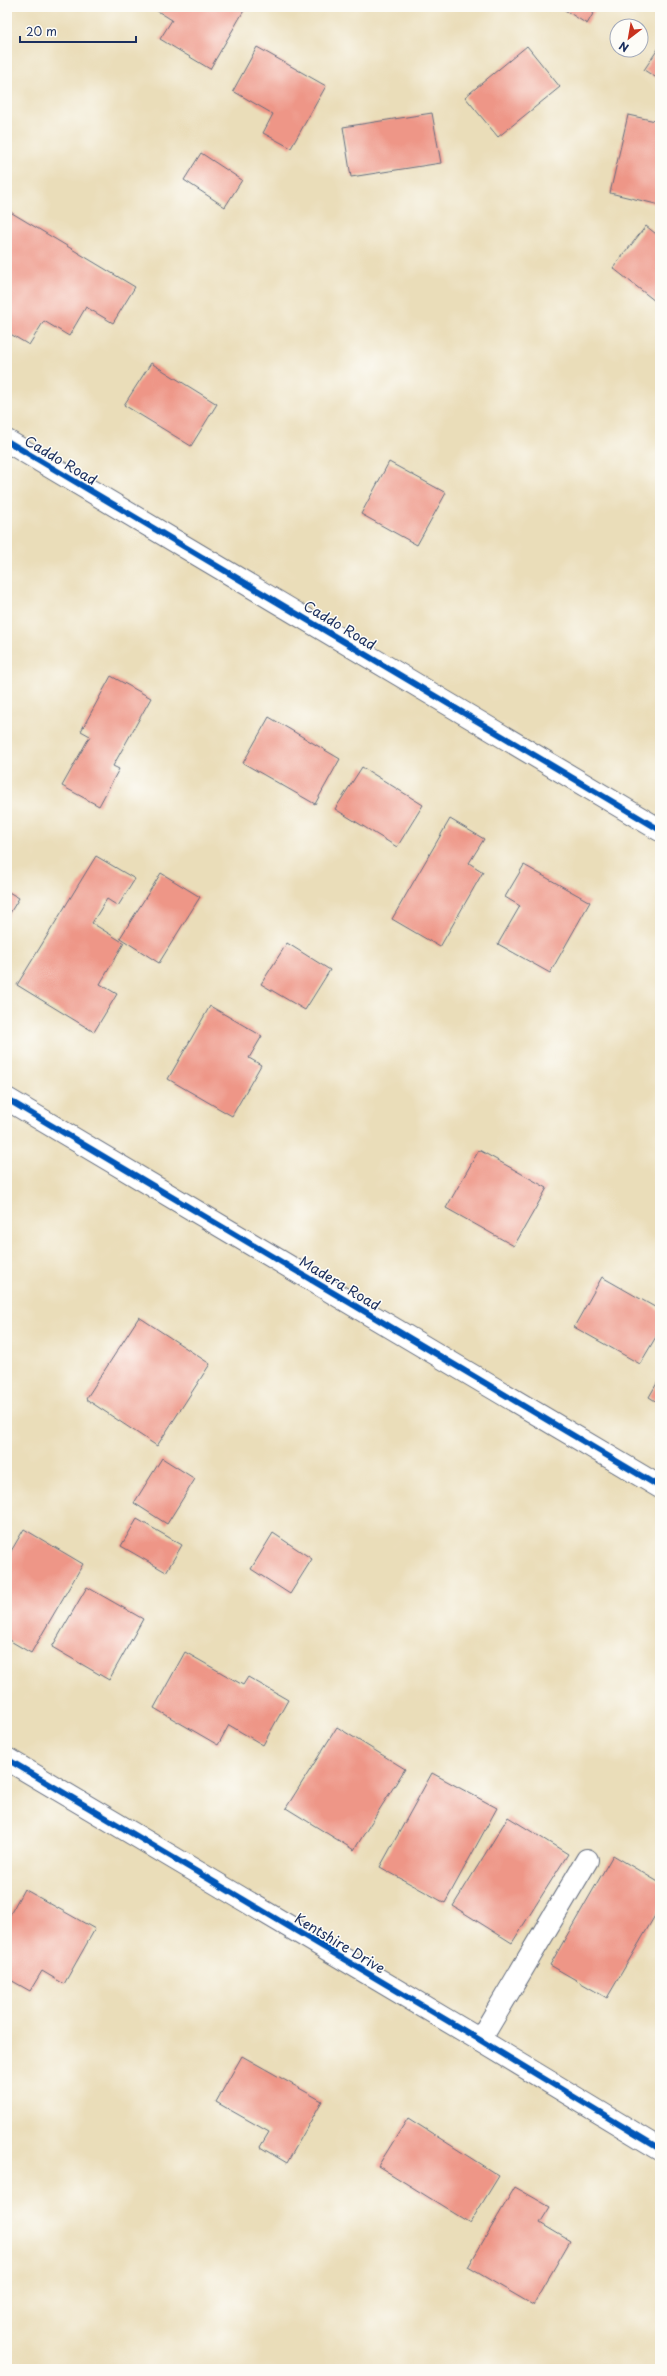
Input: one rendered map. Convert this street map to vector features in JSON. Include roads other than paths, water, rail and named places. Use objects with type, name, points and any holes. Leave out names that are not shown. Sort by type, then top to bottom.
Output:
[{"type":"street","name":"Caddo Road","points":[[7,441],[660,830]]},
{"type":"street","name":"Madera Road","points":[[7,1099],[660,1487]]},
{"type":"street","name":"Kentshire Drive","points":[[7,1759],[480,2040],[660,2149]]},
{"type":"street","points":[[480,2040],[587,1860]]}]
